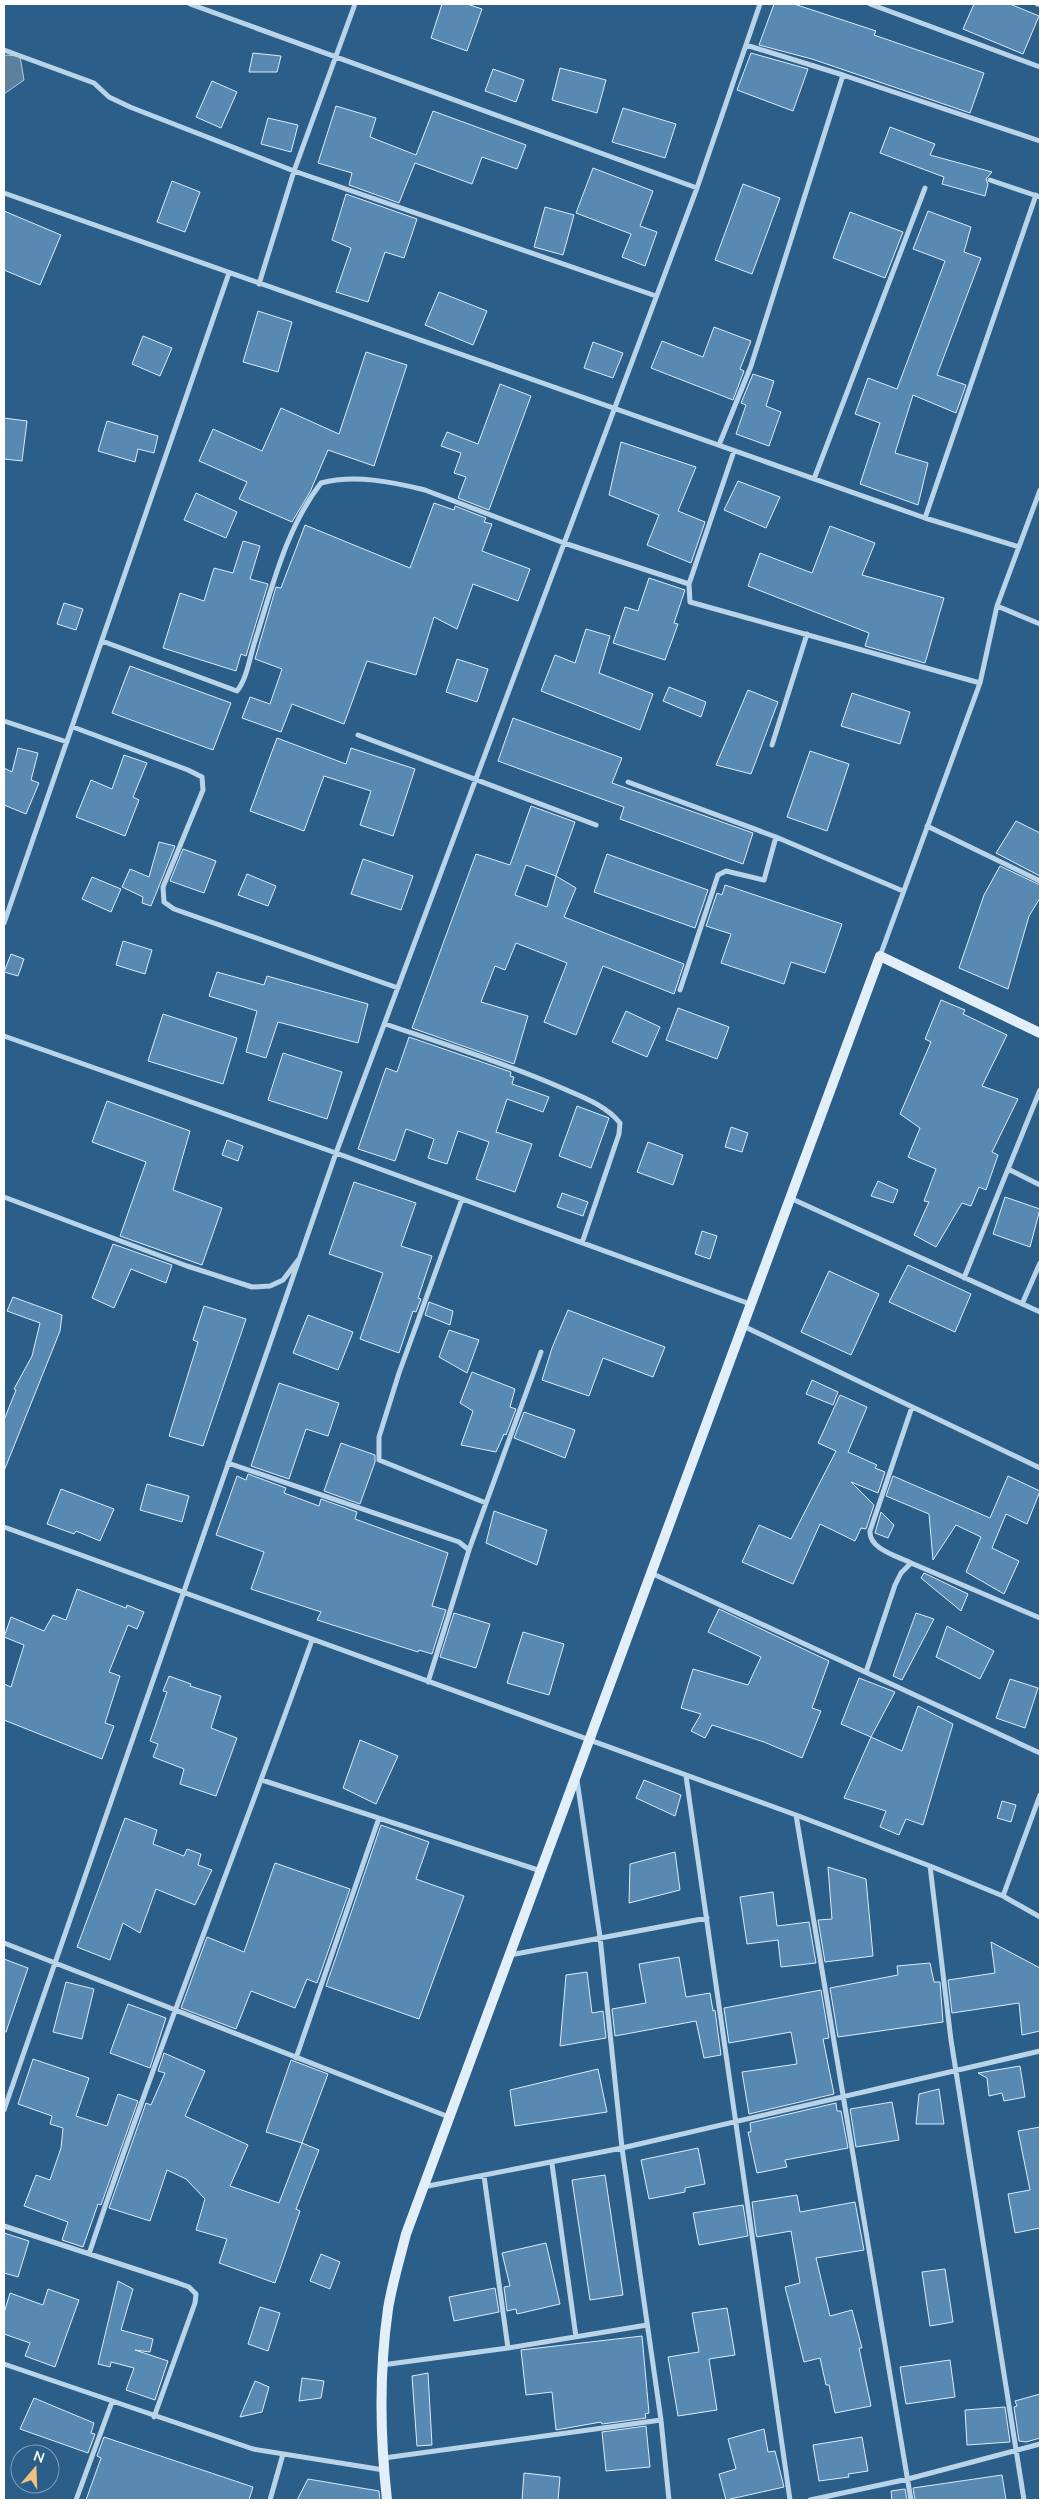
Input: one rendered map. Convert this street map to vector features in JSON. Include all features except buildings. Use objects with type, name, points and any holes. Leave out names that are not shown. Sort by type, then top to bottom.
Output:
[{"type":"street","points":[[190,4],[337,55],[697,188]]},
{"type":"street","points":[[259,284],[294,171],[355,4]]},
{"type":"street","points":[[4,2110],[336,1153],[697,188],[760,4]]},
{"type":"street","points":[[870,4],[1040,67]]},
{"type":"street","points":[[746,45],[843,75],[1040,141]]},
{"type":"street","points":[[4,50],[94,82],[109,97],[130,107],[294,171],[656,296]]},
{"type":"street","points":[[719,445],[751,366],[843,75]]},
{"type":"street","points":[[925,518],[1038,196],[990,180]]},
{"type":"street","points":[[814,479],[925,188]]},
{"type":"street","points":[[4,193],[925,518],[1019,547]]},
{"type":"street","points":[[4,923],[229,273]]},
{"type":"street","points":[[734,450],[689,584],[690,602],[980,683]]},
{"type":"street","points":[[102,641],[236,691],[292,534],[311,497],[321,483],[334,480],[379,482],[425,490],[564,543],[689,584]]},
{"type":"street","points":[[387,2500],[384,2470],[382,2365],[388,2307],[406,2234],[980,683],[997,606],[1040,490]]},
{"type":"street","points":[[997,606],[1040,624]]},
{"type":"street","points":[[772,745],[806,634]]},
{"type":"street","points":[[4,721],[67,742]]},
{"type":"street","points":[[72,727],[188,770],[202,777],[203,790],[163,887],[164,902],[174,909],[398,988]]},
{"type":"street","points":[[358,735],[596,825]]},
{"type":"street","points":[[628,782],[776,837],[903,891]]},
{"type":"street","points":[[927,826],[1040,881]]},
{"type":"street","points":[[680,990],[718,875],[726,871],[764,880],[776,837]]},
{"type":"street","points":[[880,956],[1040,1033]]},
{"type":"street","points":[[385,1024],[520,1070],[586,1099],[613,1114],[620,1123],[619,1134],[582,1243]]},
{"type":"street","points":[[4,1036],[336,1153],[751,1304]]},
{"type":"street","points":[[964,1278],[1040,1090]]},
{"type":"street","points":[[1008,1169],[1040,1184]]},
{"type":"street","points":[[4,1197],[187,1266],[252,1287],[270,1286],[283,1280],[302,1255]]},
{"type":"street","points":[[790,1198],[1040,1312]]},
{"type":"street","points":[[462,1199],[399,1372],[379,1437],[379,1460],[486,1503]]},
{"type":"street","points":[[1022,1304],[1040,1263]]},
{"type":"street","points":[[743,1326],[1040,1468]]},
{"type":"street","points":[[428,1682],[469,1550],[541,1352]]},
{"type":"street","points":[[912,1407],[870,1531],[870,1539],[875,1546],[911,1564],[1040,1618]]},
{"type":"street","points":[[228,1462],[459,1542],[469,1550]]},
{"type":"street","points":[[4,1527],[796,1815],[1003,1896],[1040,1917]]},
{"type":"street","points":[[866,1672],[895,1585],[901,1573],[911,1564]]},
{"type":"street","points":[[651,1573],[1040,1753]]},
{"type":"street","points":[[89,2254],[174,2010],[262,1780],[312,1640]]},
{"type":"street","points":[[576,1774],[600,1937],[622,2148],[662,2420],[669,2500]]},
{"type":"street","points":[[686,1776],[790,2500]]},
{"type":"street","points":[[262,1780],[540,1871]]},
{"type":"street","points":[[1003,1896],[1040,1795]]},
{"type":"street","points":[[796,1815],[911,2500]]},
{"type":"street","points":[[296,2058],[379,1818]]},
{"type":"street","points":[[930,1866],[956,2070],[1024,2500]]},
{"type":"street","points":[[510,1955],[706,1918]]},
{"type":"street","points":[[4,1943],[449,2117]]},
{"type":"street","points":[[423,2187],[552,2164],[1040,2051]]},
{"type":"street","points":[[552,2164],[576,2337]]},
{"type":"street","points":[[484,2176],[508,2348]]},
{"type":"street","points":[[4,2226],[189,2287],[196,2294],[195,2303],[154,2417]]},
{"type":"street","points":[[382,2365],[508,2348],[647,2325]]},
{"type":"street","points":[[4,2364],[154,2417],[253,2449],[384,2470]]},
{"type":"street","points":[[76,2500],[112,2402]]},
{"type":"street","points":[[384,2458],[662,2420]]},
{"type":"street","points":[[810,2500],[908,2479],[1040,2444]]},
{"type":"street","points":[[270,2500],[283,2454]]},
{"type":"water","points":[[4,55],[20,56],[24,80],[4,94]]}]
